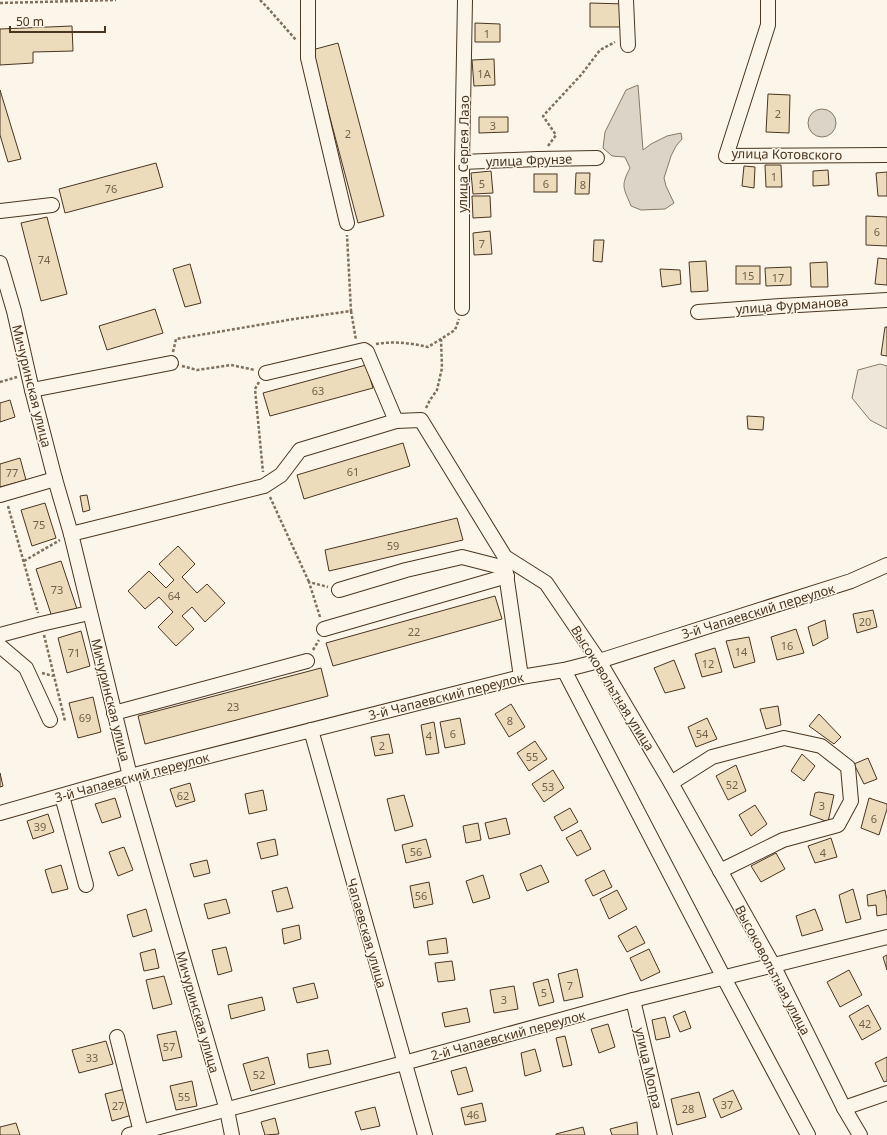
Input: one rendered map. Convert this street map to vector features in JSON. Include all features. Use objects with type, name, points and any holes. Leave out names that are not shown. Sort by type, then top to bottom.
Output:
[{"type":"street","points":[[308,0],[308,58],[347,223]]},
{"type":"street","name":"улица Сергея Лазо","points":[[462,308],[462,162],[465,0]]},
{"type":"street","points":[[626,0],[628,41]]},
{"type":"street","name":"улица Котовского","points":[[768,0],[768,25],[726,156],[887,155]]},
{"type":"street","name":"улица Фрунзе","points":[[462,162],[597,158]]},
{"type":"street","points":[[0,211],[52,205]]},
{"type":"street","name":"Мичуринская улица","points":[[0,263],[14,311],[55,480],[71,534],[89,613],[130,776],[227,1110],[232,1135]]},
{"type":"street","name":"улица Фурманова","points":[[698,312],[887,300]]},
{"type":"street","points":[[266,373],[362,352],[396,422]]},
{"type":"street","points":[[32,390],[170,363]]},
{"type":"street","points":[[71,534],[264,486],[281,474],[300,450],[396,422],[421,420]]},
{"type":"street","name":"Высоковольтная улица","points":[[421,420],[506,567],[546,583],[599,661],[720,870],[772,965],[844,1108],[860,1135]]},
{"type":"street","points":[[2,494],[55,480]]},
{"type":"street","points":[[339,590],[406,570],[462,557],[506,567]]},
{"type":"street","name":"3-й Чапаевский переулок","points":[[0,813],[130,776],[311,730],[521,677],[564,670],[599,661],[851,582],[887,565]]},
{"type":"street","points":[[324,629],[506,567]]},
{"type":"street","points":[[506,567],[521,677]]},
{"type":"street","points":[[0,635],[89,613]]},
{"type":"street","points":[[0,646],[26,668],[50,720]]},
{"type":"street","points":[[114,713],[308,661]]},
{"type":"street","points":[[564,670],[724,978],[808,1135]]},
{"type":"street","name":"Чапаевская улица","points":[[311,730],[425,1135]]},
{"type":"street","points":[[671,783],[712,757],[784,738],[821,746],[848,767],[851,801],[838,825],[783,840],[720,870]]},
{"type":"street","points":[[62,796],[86,885]]},
{"type":"street","name":"2-й Чапаевский переулок","points":[[135,1133],[404,1063],[634,1000],[887,936]]},
{"type":"street","name":"улица Мопра","points":[[634,1000],[665,1135]]},
{"type":"street","points":[[117,1037],[135,1133]]},
{"type":"street","points":[[844,1108],[887,1093]]},
{"type":"path","points":[[0,3],[116,0]]},
{"type":"path","points":[[260,0],[268,7],[308,54]]},
{"type":"path","points":[[538,159],[556,135],[544,116],[581,76],[600,50],[628,41]]},
{"type":"path","points":[[347,223],[351,311],[362,352],[373,345],[393,342],[428,347],[455,330],[462,308]]},
{"type":"path","points":[[308,661],[324,629],[309,582],[264,486],[255,389],[266,373],[231,365],[197,370],[170,363],[176,339],[351,311]]},
{"type":"path","points":[[421,420],[430,400],[437,390],[442,368],[441,339]]},
{"type":"path","points":[[0,382],[23,375]]},
{"type":"path","points":[[2,494],[24,561],[65,721]]},
{"type":"path","points":[[24,561],[71,534]]},
{"type":"path","points":[[309,582],[339,590]]},
{"type":"shaded area","points":[[638,85],[643,150],[667,136],[681,133],[682,139],[676,146],[671,156],[664,178],[674,203],[665,209],[641,210],[631,206],[624,187],[625,179],[630,168],[625,157],[612,156],[603,148],[605,132],[626,90]]},
{"type":"shaded area","points":[[822,109],[832,113],[836,123],[832,133],[822,137],[812,133],[808,123],[812,113]]},
{"type":"shaded area","points":[[880,364],[887,366],[887,429],[870,420],[852,398],[858,370]]},
{"type":"building","points":[[590,3],[625,4],[624,27],[590,27]]},
{"type":"building","points":[[475,23],[500,24],[500,42],[475,42]]},
{"type":"building","points":[[72,26],[73,51],[33,52],[33,63],[0,65],[0,29]]},
{"type":"building","points":[[338,43],[384,216],[358,223],[312,50]]},
{"type":"building","points":[[494,59],[495,85],[474,86],[472,60]]},
{"type":"building","points":[[0,90],[21,159],[8,162],[0,135]]},
{"type":"building","points":[[768,94],[790,95],[789,133],[766,132]]},
{"type":"building","points":[[479,117],[508,117],[508,132],[479,133]]},
{"type":"building","points":[[156,163],[163,187],[65,213],[59,189]]},
{"type":"building","points":[[765,165],[781,165],[782,187],[766,187]]},
{"type":"building","points":[[744,166],[755,167],[754,188],[742,186]]},
{"type":"building","points":[[828,170],[829,185],[813,186],[813,171]]},
{"type":"building","points":[[491,171],[493,193],[473,194],[471,173]]},
{"type":"building","points":[[887,172],[887,196],[878,196],[876,173]]},
{"type":"building","points":[[576,173],[590,173],[589,194],[575,194]]},
{"type":"building","points":[[534,174],[557,174],[557,192],[534,192]]},
{"type":"building","points":[[472,196],[490,196],[491,217],[473,218]]},
{"type":"building","points":[[866,216],[887,217],[887,246],[866,245]]},
{"type":"building","points":[[47,217],[67,294],[41,301],[21,223]]},
{"type":"building","points":[[490,231],[492,254],[474,255],[473,233]]},
{"type":"building","points":[[594,240],[604,240],[602,262],[593,261]]},
{"type":"building","points":[[878,258],[887,259],[887,285],[875,284]]},
{"type":"building","points":[[706,261],[708,291],[691,292],[689,262]]},
{"type":"building","points":[[827,262],[828,287],[811,287],[810,263]]},
{"type":"building","points":[[190,264],[201,303],[185,307],[173,269]]},
{"type":"building","points":[[736,266],[760,266],[760,284],[736,284]]},
{"type":"building","points":[[791,267],[791,285],[766,286],[765,268]]},
{"type":"building","points":[[660,269],[680,270],[681,284],[662,287]]},
{"type":"building","points":[[155,309],[163,333],[107,350],[99,326]]},
{"type":"building","points":[[885,327],[887,327],[887,356],[881,355]]},
{"type":"building","points":[[366,365],[373,388],[270,416],[263,393]]},
{"type":"building","points":[[10,400],[15,417],[0,422],[0,403]]},
{"type":"building","points":[[747,416],[764,417],[763,430],[748,429]]},
{"type":"building","points":[[403,443],[410,466],[304,499],[297,475]]},
{"type":"building","points":[[20,458],[26,480],[0,487],[0,464]]},
{"type":"building","points":[[87,495],[90,510],[83,512],[80,496]]},
{"type":"building","points":[[45,503],[56,538],[32,546],[21,510]]},
{"type":"building","points":[[457,518],[463,540],[329,571],[325,550]]},
{"type":"building","points":[[178,546],[195,564],[182,577],[197,593],[207,584],[225,603],[205,622],[192,607],[182,616],[194,629],[176,646],[158,627],[173,612],[159,597],[145,609],[128,591],[149,571],[166,588],[174,580],[159,564]]},
{"type":"building","points":[[61,561],[77,609],[52,617],[36,569]]},
{"type":"building","points":[[495,596],[502,619],[333,666],[326,643]]},
{"type":"building","points":[[873,610],[877,627],[857,633],[853,614]]},
{"type":"building","points":[[825,620],[828,638],[813,646],[808,627]]},
{"type":"building","points":[[796,629],[804,653],[777,660],[771,637]]},
{"type":"building","points":[[81,631],[90,666],[67,673],[58,638]]},
{"type":"building","points":[[749,637],[755,662],[734,668],[726,641]]},
{"type":"building","points":[[715,648],[722,672],[702,677],[695,654]]},
{"type":"building","points":[[674,660],[685,688],[665,693],[654,668]]},
{"type":"building","points":[[321,668],[328,696],[145,744],[138,716]]},
{"type":"building","points":[[93,697],[101,732],[78,738],[69,703]]},
{"type":"building","points":[[511,704],[525,727],[509,737],[495,714]]},
{"type":"building","points":[[778,706],[781,725],[766,729],[760,709]]},
{"type":"building","points":[[819,714],[841,737],[834,744],[809,726]]},
{"type":"building","points":[[460,718],[465,744],[445,748],[440,722]]},
{"type":"building","points":[[707,718],[717,739],[696,747],[688,727]]},
{"type":"building","points":[[434,722],[439,753],[426,755],[421,725]]},
{"type":"building","points":[[389,734],[393,753],[375,756],[371,737]]},
{"type":"building","points":[[535,741],[547,759],[529,771],[517,753]]},
{"type":"building","points":[[802,754],[815,766],[804,781],[791,771]]},
{"type":"building","points":[[868,758],[877,779],[864,784],[854,764]]},
{"type":"building","points":[[736,765],[746,791],[728,800],[716,776]]},
{"type":"building","points":[[553,770],[564,788],[544,802],[532,784]]},
{"type":"building","points":[[0,773],[3,786],[0,787]]},
{"type":"building","points":[[190,783],[195,801],[176,807],[170,789]]},
{"type":"building","points":[[263,790],[267,810],[249,814],[245,794]]},
{"type":"building","points":[[819,792],[834,795],[828,822],[810,815],[815,793]]},
{"type":"building","points":[[404,795],[413,826],[395,831],[387,799]]},
{"type":"building","points":[[115,798],[121,817],[102,823],[95,804]]},
{"type":"building","points":[[869,798],[887,804],[887,809],[879,835],[861,828]]},
{"type":"building","points":[[755,805],[767,824],[751,836],[739,815]]},
{"type":"building","points":[[570,808],[578,822],[562,831],[554,817]]},
{"type":"building","points":[[48,814],[54,832],[33,839],[27,821]]},
{"type":"building","points":[[506,818],[510,834],[489,839],[485,823]]},
{"type":"building","points":[[478,823],[481,840],[466,843],[463,826]]},
{"type":"building","points":[[581,830],[591,849],[577,856],[566,838]]},
{"type":"building","points":[[831,838],[837,857],[815,863],[808,846]]},
{"type":"building","points":[[275,839],[278,855],[261,859],[257,843]]},
{"type":"building","points":[[426,839],[431,857],[406,863],[402,845]]},
{"type":"building","points":[[124,847],[133,870],[118,876],[109,852]]},
{"type":"building","points":[[776,853],[785,869],[761,882],[751,866]]},
{"type":"building","points":[[207,860],[210,873],[194,877],[190,864]]},
{"type":"building","points":[[61,865],[68,889],[52,893],[45,870]]},
{"type":"building","points":[[541,865],[549,882],[527,891],[520,874]]},
{"type":"building","points":[[604,870],[612,887],[593,896],[585,880]]},
{"type":"building","points":[[483,875],[490,898],[473,903],[466,881]]},
{"type":"building","points":[[429,882],[433,904],[414,908],[410,886]]},
{"type":"building","points":[[287,887],[293,908],[277,912],[272,891]]},
{"type":"building","points":[[853,889],[861,919],[846,923],[839,895]]},
{"type":"building","points":[[617,890],[627,909],[609,919],[600,899]]},
{"type":"building","points":[[885,890],[887,914],[877,916],[876,905],[868,906],[867,895]]},
{"type":"building","points":[[226,899],[230,913],[208,919],[204,904]]},
{"type":"building","points":[[146,909],[152,931],[133,937],[127,915]]},
{"type":"building","points":[[815,909],[823,930],[802,936],[796,916]]},
{"type":"building","points":[[299,925],[301,939],[284,944],[282,929]]},
{"type":"building","points":[[636,926],[645,943],[627,952],[618,936]]},
{"type":"building","points":[[446,938],[448,953],[429,955],[427,941]]},
{"type":"building","points":[[226,947],[232,971],[218,975],[212,950]]},
{"type":"building","points":[[155,949],[159,968],[144,971],[140,953]]},
{"type":"building","points":[[649,949],[660,972],[641,981],[630,958]]},
{"type":"building","points":[[887,955],[887,970],[883,957]]},
{"type":"building","points":[[452,961],[455,980],[438,982],[435,963]]},
{"type":"building","points":[[577,969],[583,997],[564,1001],[558,974]]},
{"type":"building","points":[[849,970],[862,995],[840,1007],[827,982]]},
{"type":"building","points":[[164,976],[172,1004],[153,1009],[146,980]]},
{"type":"building","points":[[548,979],[554,1002],[539,1006],[533,983]]},
{"type":"building","points":[[314,983],[318,998],[297,1003],[293,988]]},
{"type":"building","points":[[514,986],[518,1009],[494,1013],[490,990]]},
{"type":"building","points":[[262,997],[265,1010],[231,1019],[228,1005]]},
{"type":"building","points":[[868,1005],[881,1029],[862,1040],[849,1016]]},
{"type":"building","points":[[467,1008],[470,1022],[445,1027],[442,1013]]},
{"type":"building","points":[[685,1011],[691,1028],[680,1032],[673,1016]]},
{"type":"building","points":[[665,1017],[670,1037],[656,1040],[652,1020]]},
{"type":"building","points":[[608,1024],[615,1047],[599,1053],[591,1029]]},
{"type":"building","points":[[176,1031],[182,1057],[163,1061],[157,1035]]},
{"type":"building","points":[[565,1036],[572,1065],[563,1067],[556,1038]]},
{"type":"building","points":[[106,1041],[113,1064],[79,1073],[72,1050]]},
{"type":"building","points":[[535,1049],[541,1071],[525,1076],[521,1053]]},
{"type":"building","points":[[328,1050],[331,1064],[309,1068],[307,1054]]},
{"type":"building","points":[[268,1057],[275,1084],[251,1091],[243,1064]]},
{"type":"building","points":[[887,1057],[887,1081],[884,1082],[875,1063]]},
{"type":"building","points":[[466,1067],[473,1091],[458,1095],[451,1071]]},
{"type":"building","points":[[192,1081],[197,1106],[176,1110],[170,1086]]},
{"type":"building","points":[[125,1089],[132,1115],[112,1121],[105,1094]]},
{"type":"building","points":[[733,1090],[742,1109],[721,1118],[713,1099]]},
{"type":"building","points":[[699,1092],[706,1117],[677,1125],[671,1099]]},
{"type":"building","points":[[482,1103],[486,1121],[465,1125],[461,1108]]},
{"type":"building","points":[[375,1107],[380,1126],[361,1130],[355,1112]]},
{"type":"building","points":[[275,1118],[279,1134],[265,1135],[261,1122]]},
{"type":"building","points":[[637,1122],[638,1135],[612,1135],[610,1129]]},
{"type":"building","points":[[16,1123],[20,1135],[0,1135],[0,1127]]},
{"type":"building","points":[[583,1127],[585,1135],[556,1135],[556,1134]]}]
